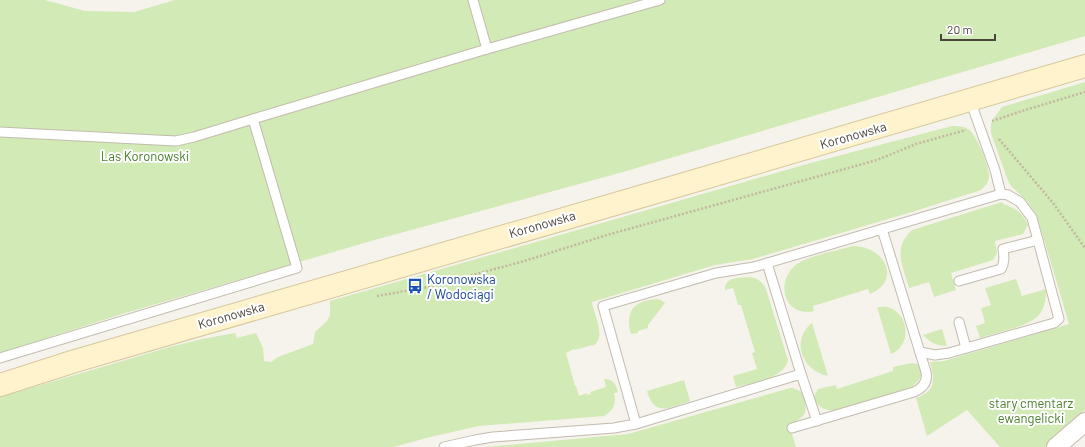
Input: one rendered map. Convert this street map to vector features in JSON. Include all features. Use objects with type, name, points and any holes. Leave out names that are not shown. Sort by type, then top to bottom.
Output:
[{"type":"main road","name":"Koronowska","points":[[0,385],[82,359],[1085,66]]},
{"type":"street","points":[[1056,447],[1085,422]]},
{"type":"lane","points":[[473,0],[487,49]]},
{"type":"lane","points":[[0,132],[176,141],[194,137],[487,49],[660,0]]},
{"type":"lane","points":[[970,100],[983,125],[1001,194]]},
{"type":"lane","points":[[0,358],[297,268],[253,119]]},
{"type":"lane","points":[[636,424],[603,306],[716,273],[754,267],[1001,194],[1014,198],[1020,202],[1028,212],[1034,224],[1059,319],[1054,322],[941,354],[920,352]]},
{"type":"lane","points":[[792,428],[914,392],[921,389],[926,381],[927,375],[882,229]]},
{"type":"lane","points":[[959,281],[1001,269],[1004,265],[1003,249],[1038,240]]},
{"type":"lane","points":[[767,263],[817,421]]},
{"type":"lane","points":[[959,322],[966,348]]},
{"type":"lane","points":[[444,447],[475,440],[614,428],[636,424],[801,374]]},
{"type":"path","points":[[521,262],[607,235],[877,160],[916,144],[983,125],[1025,110],[1085,92]]},
{"type":"path","points":[[983,125],[1053,203],[1085,248]]},
{"type":"green space","name":"Las Koronowski","points":[[0,0],[45,0],[85,11],[134,12],[175,0],[1085,0],[1085,36],[623,172],[371,241],[122,314],[0,353]]},
{"type":"green space","name":"stary cmentarz ewangelicki","points":[[1085,82],[1085,410],[1045,447],[1000,447],[967,410],[927,436],[916,398],[923,395],[931,388],[933,374],[930,362],[944,361],[1069,324],[1037,216],[1027,201],[1011,186],[1008,181],[991,133],[991,124],[1002,107]]},
{"type":"green space","points":[[952,126],[968,129],[975,137],[982,151],[989,177],[987,183],[981,190],[753,259],[715,265],[592,302],[599,332],[597,342],[593,346],[574,349],[566,353],[579,396],[587,393],[587,395],[591,394],[590,392],[606,387],[604,379],[610,380],[615,384],[618,392],[614,393],[614,407],[604,416],[479,426],[394,447],[0,447],[0,397],[170,347],[235,333],[237,338],[256,333],[263,348],[264,361],[271,362],[278,357],[313,344],[315,332],[327,321],[330,315],[330,301],[807,164]]},
{"type":"green space","points":[[1002,202],[1003,204],[1015,209],[1024,218],[1028,225],[1023,234],[995,241],[997,253],[993,260],[951,273],[956,290],[934,297],[929,282],[909,288],[902,265],[901,251],[902,244],[912,230]]},
{"type":"green space","points":[[853,246],[874,252],[886,265],[887,273],[885,281],[880,288],[870,294],[868,289],[813,306],[814,311],[804,312],[795,309],[789,304],[784,288],[790,271],[797,264],[816,256]]},
{"type":"green space","points":[[748,277],[759,280],[766,289],[788,360],[780,372],[774,376],[758,382],[736,387],[733,376],[757,369],[752,353],[755,352],[741,305],[738,305],[733,288],[725,290],[725,286],[729,280]]},
{"type":"green space","points":[[1016,279],[1022,296],[1046,289],[1045,303],[1042,310],[1033,320],[980,338],[976,326],[985,323],[981,308],[991,305],[985,288]]},
{"type":"green space","points":[[656,299],[665,303],[648,325],[648,328],[638,331],[638,333],[631,334],[629,320],[633,309],[636,305],[642,302]]},
{"type":"green space","points":[[877,307],[888,307],[897,312],[904,324],[906,331],[902,345],[898,350],[891,354]]},
{"type":"green space","points":[[812,323],[828,376],[811,368],[802,354],[802,338],[805,330]]},
{"type":"green space","points":[[942,329],[947,346],[934,343],[923,335]]},
{"type":"green space","points":[[911,363],[918,364],[922,373],[919,380],[911,388],[834,411],[821,407],[815,400],[814,396],[818,389],[836,385],[837,389],[893,371],[893,367]]},
{"type":"green space","points":[[684,380],[690,401],[670,408],[659,408],[654,405],[647,391]]},
{"type":"green space","points":[[790,388],[802,392],[806,408],[802,417],[789,424],[796,447],[486,447],[628,434]]},
{"type":"place","name":"Koronowska / Wodociągi","points":[[415,286]]}]
